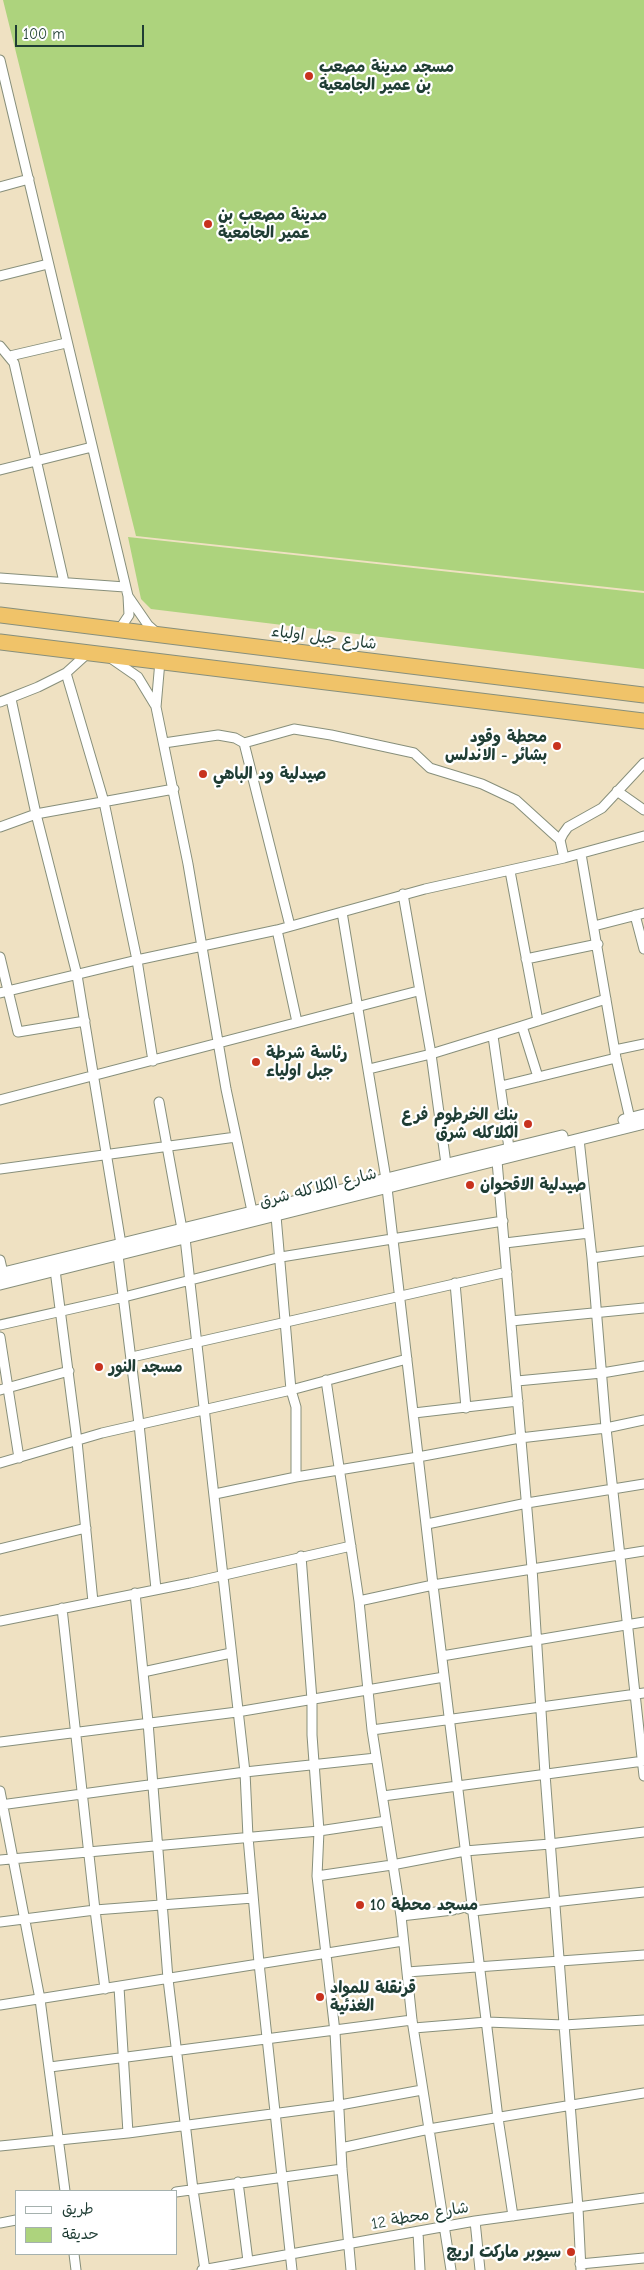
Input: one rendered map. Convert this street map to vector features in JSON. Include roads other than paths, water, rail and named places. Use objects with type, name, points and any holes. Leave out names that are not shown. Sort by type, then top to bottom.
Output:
[{"type":"highway","name":"شارع جبل اولياء","points":[[0,615],[644,695]]},
{"type":"highway","points":[[0,642],[644,721]]},
{"type":"street","points":[[0,60],[66,343],[127,591],[129,615],[119,630]]},
{"type":"street","points":[[0,187],[29,179]]},
{"type":"street","points":[[0,276],[48,264]]},
{"type":"street","points":[[10,356],[66,343]]},
{"type":"street","points":[[0,346],[10,356],[14,364],[64,582]]},
{"type":"street","points":[[0,470],[92,447]]},
{"type":"street","points":[[0,578],[64,582],[127,591]]},
{"type":"street","points":[[127,591],[148,625],[159,635]]},
{"type":"street","points":[[0,702],[11,699],[66,673],[88,653]]},
{"type":"street","points":[[107,656],[131,670],[138,677],[156,707]]},
{"type":"street","points":[[160,661],[156,707],[174,789],[203,946],[218,1043],[252,1211]]},
{"type":"street","points":[[66,673],[104,802],[137,960],[153,1061]]},
{"type":"street","points":[[11,699],[36,814],[78,975],[120,1249],[156,1590]]},
{"type":"street","points":[[164,743],[218,735],[235,738],[244,743],[294,729],[330,734],[414,753],[430,768],[482,784],[516,800],[560,840],[564,858]]},
{"type":"street","points":[[244,743],[290,926]]},
{"type":"street","points":[[560,840],[568,827],[602,808],[644,763]]},
{"type":"street","points":[[0,828],[36,814],[174,789]]},
{"type":"street","points":[[617,791],[644,810]]},
{"type":"street","points":[[4,992],[137,960],[277,930],[404,894],[581,854],[644,836]]},
{"type":"street","points":[[581,854],[598,944],[615,1054],[630,1118]]},
{"type":"street","points":[[510,870],[538,1021]]},
{"type":"street","points":[[404,894],[418,991],[431,1054],[446,1164]]},
{"type":"street","points":[[342,912],[369,1069],[386,1184],[498,2118],[513,2216]]},
{"type":"street","points":[[594,926],[639,914],[644,949]]},
{"type":"street","points":[[277,930],[297,1022]]},
{"type":"street","points":[[526,959],[598,944]]},
{"type":"street","points":[[0,957],[4,992],[18,1032],[85,1021]]},
{"type":"street","points":[[0,1100],[418,991]]},
{"type":"street","points":[[369,1069],[493,1036],[606,999]]},
{"type":"street","points":[[522,1026],[538,1077]]},
{"type":"street","points":[[493,1036],[508,1148]]},
{"type":"street","points":[[501,1086],[538,1077],[644,1044]]},
{"type":"street","points":[[159,1102],[184,1233],[215,1494],[237,1712],[245,1772],[248,1837],[266,2040],[276,2114],[280,2177],[292,2270]]},
{"type":"street","name":"شارع الكلاكله شرق","points":[[1,1277],[184,1233],[276,1216],[386,1184],[446,1164],[644,1115]]},
{"type":"street","name":"شارع الكلاكله شرق","points":[[184,1233],[252,1211],[497,1161],[644,1123]]},
{"type":"street","points":[[0,1168],[236,1137]]},
{"type":"street","points":[[579,1140],[592,1258],[606,1428],[627,1624],[639,1694],[644,1776]]},
{"type":"street","points":[[497,1161],[532,1568],[550,1844],[578,2208],[580,2267],[644,2258]]},
{"type":"street","points":[[276,1216],[287,1321],[291,1390],[296,1407],[296,1476]]},
{"type":"street","points":[[0,1325],[124,1297],[281,1257],[503,1221]]},
{"type":"street","points":[[505,1242],[589,1233]]},
{"type":"street","name":"شارع الكلاكله شرق","points":[[1,1277],[56,1270],[120,1249]]},
{"type":"street","points":[[592,1258],[644,1251]]},
{"type":"street","points":[[0,1260],[1,1277]]},
{"type":"street","points":[[56,1270],[77,1441],[93,1602]]},
{"type":"street","points":[[132,1357],[507,1272]]},
{"type":"street","points":[[454,1283],[466,1408]]},
{"type":"street","points":[[511,1321],[644,1308]]},
{"type":"street","points":[[0,1337],[4,1389],[19,1458]]},
{"type":"street","points":[[0,1463],[139,1424],[291,1390],[407,1359]]},
{"type":"street","points":[[517,1381],[602,1373],[644,1366]]},
{"type":"street","points":[[4,1389],[69,1372]]},
{"type":"street","points":[[326,1380],[359,1601],[372,1730],[401,1916],[422,2090],[451,2270]]},
{"type":"street","points":[[414,1414],[518,1400]]},
{"type":"street","points":[[215,1494],[296,1476],[418,1458],[520,1438],[606,1428],[644,1420]]},
{"type":"street","points":[[427,1524],[527,1503],[644,1484]]},
{"type":"street","points":[[0,1548],[86,1528]]},
{"type":"street","points":[[0,1621],[156,1590],[350,1546]]},
{"type":"street","points":[[359,1601],[433,1585],[644,1551]]},
{"type":"street","points":[[301,1556],[312,1700],[313,1766],[319,1830],[317,1876],[335,2032],[342,2169],[351,2270]]},
{"type":"street","points":[[135,1594],[148,1722],[156,1846],[168,1979],[204,2270]]},
{"type":"street","points":[[62,1608],[95,1910],[106,1989]]},
{"type":"street","points":[[442,1656],[644,1622]]},
{"type":"street","points":[[143,1672],[231,1653]]},
{"type":"street","points":[[0,1742],[237,1712],[444,1677]]},
{"type":"street","points":[[372,1730],[639,1694]]},
{"type":"street","points":[[1,1805],[245,1772],[376,1758]]},
{"type":"street","points":[[383,1796],[643,1761]]},
{"type":"street","points":[[0,1791],[1,1805],[40,1999],[65,2190]]},
{"type":"street","points":[[0,1860],[89,1850],[156,1846],[319,1830],[386,1821]]},
{"type":"street","points":[[317,1876],[392,1865],[466,1850],[550,1844],[644,1832]]},
{"type":"street","points":[[401,1916],[465,1907],[473,1911],[644,1892]]},
{"type":"street","points":[[0,1922],[95,1910],[253,1898]]},
{"type":"street","points":[[0,2005],[403,1941]]},
{"type":"street","points":[[407,1972],[560,1963],[644,1955]]},
{"type":"street","points":[[119,1987],[128,2133]]},
{"type":"street","points":[[50,2068],[266,2040],[413,2024],[487,2022],[564,2025],[644,2020]]},
{"type":"street","points":[[0,2146],[128,2133],[276,2114],[340,2105],[422,2090]]},
{"type":"street","points":[[341,2148],[429,2129],[644,2092]]},
{"type":"street","points":[[178,2192],[342,2169]]},
{"type":"street","points":[[238,2182],[248,2261]]},
{"type":"street","name":"شارع محطة 12","points":[[204,2270],[475,2221],[644,2198]]},
{"type":"street","points":[[0,2223],[15,2220]]},
{"type":"street","points":[[475,2221],[480,2270]]},
{"type":"street","points":[[418,2232],[420,2270]]},
{"type":"street","points":[[74,2255],[76,2270]]},
{"type":"place","name":"مسجد مدينة مصعب بن عمير الجامعية","points":[[309,76]]},
{"type":"place","name":"مدينة مصعب بن عمير الجامعية","points":[[208,224]]},
{"type":"place","name":"محطة وقود بشائر - الاندلس","points":[[557,746]]},
{"type":"place","name":"صيدلية ود الباهي","points":[[203,774]]},
{"type":"place","name":"رئاسة شرطة جبل اولياء","points":[[256,1062]]},
{"type":"place","name":"بنك الخرطوم فرع الكلاكله شرق","points":[[528,1124]]},
{"type":"place","name":"صيدلية الاقحوان","points":[[470,1185]]},
{"type":"place","name":"مسجد النور","points":[[99,1367]]},
{"type":"place","name":"مسجد محطة 10","points":[[360,1905]]},
{"type":"place","name":"قرنقلة للمواد الغذئية","points":[[320,1997]]},
{"type":"place","name":"سيوبر ماركت اريج","points":[[571,2252]]}]
